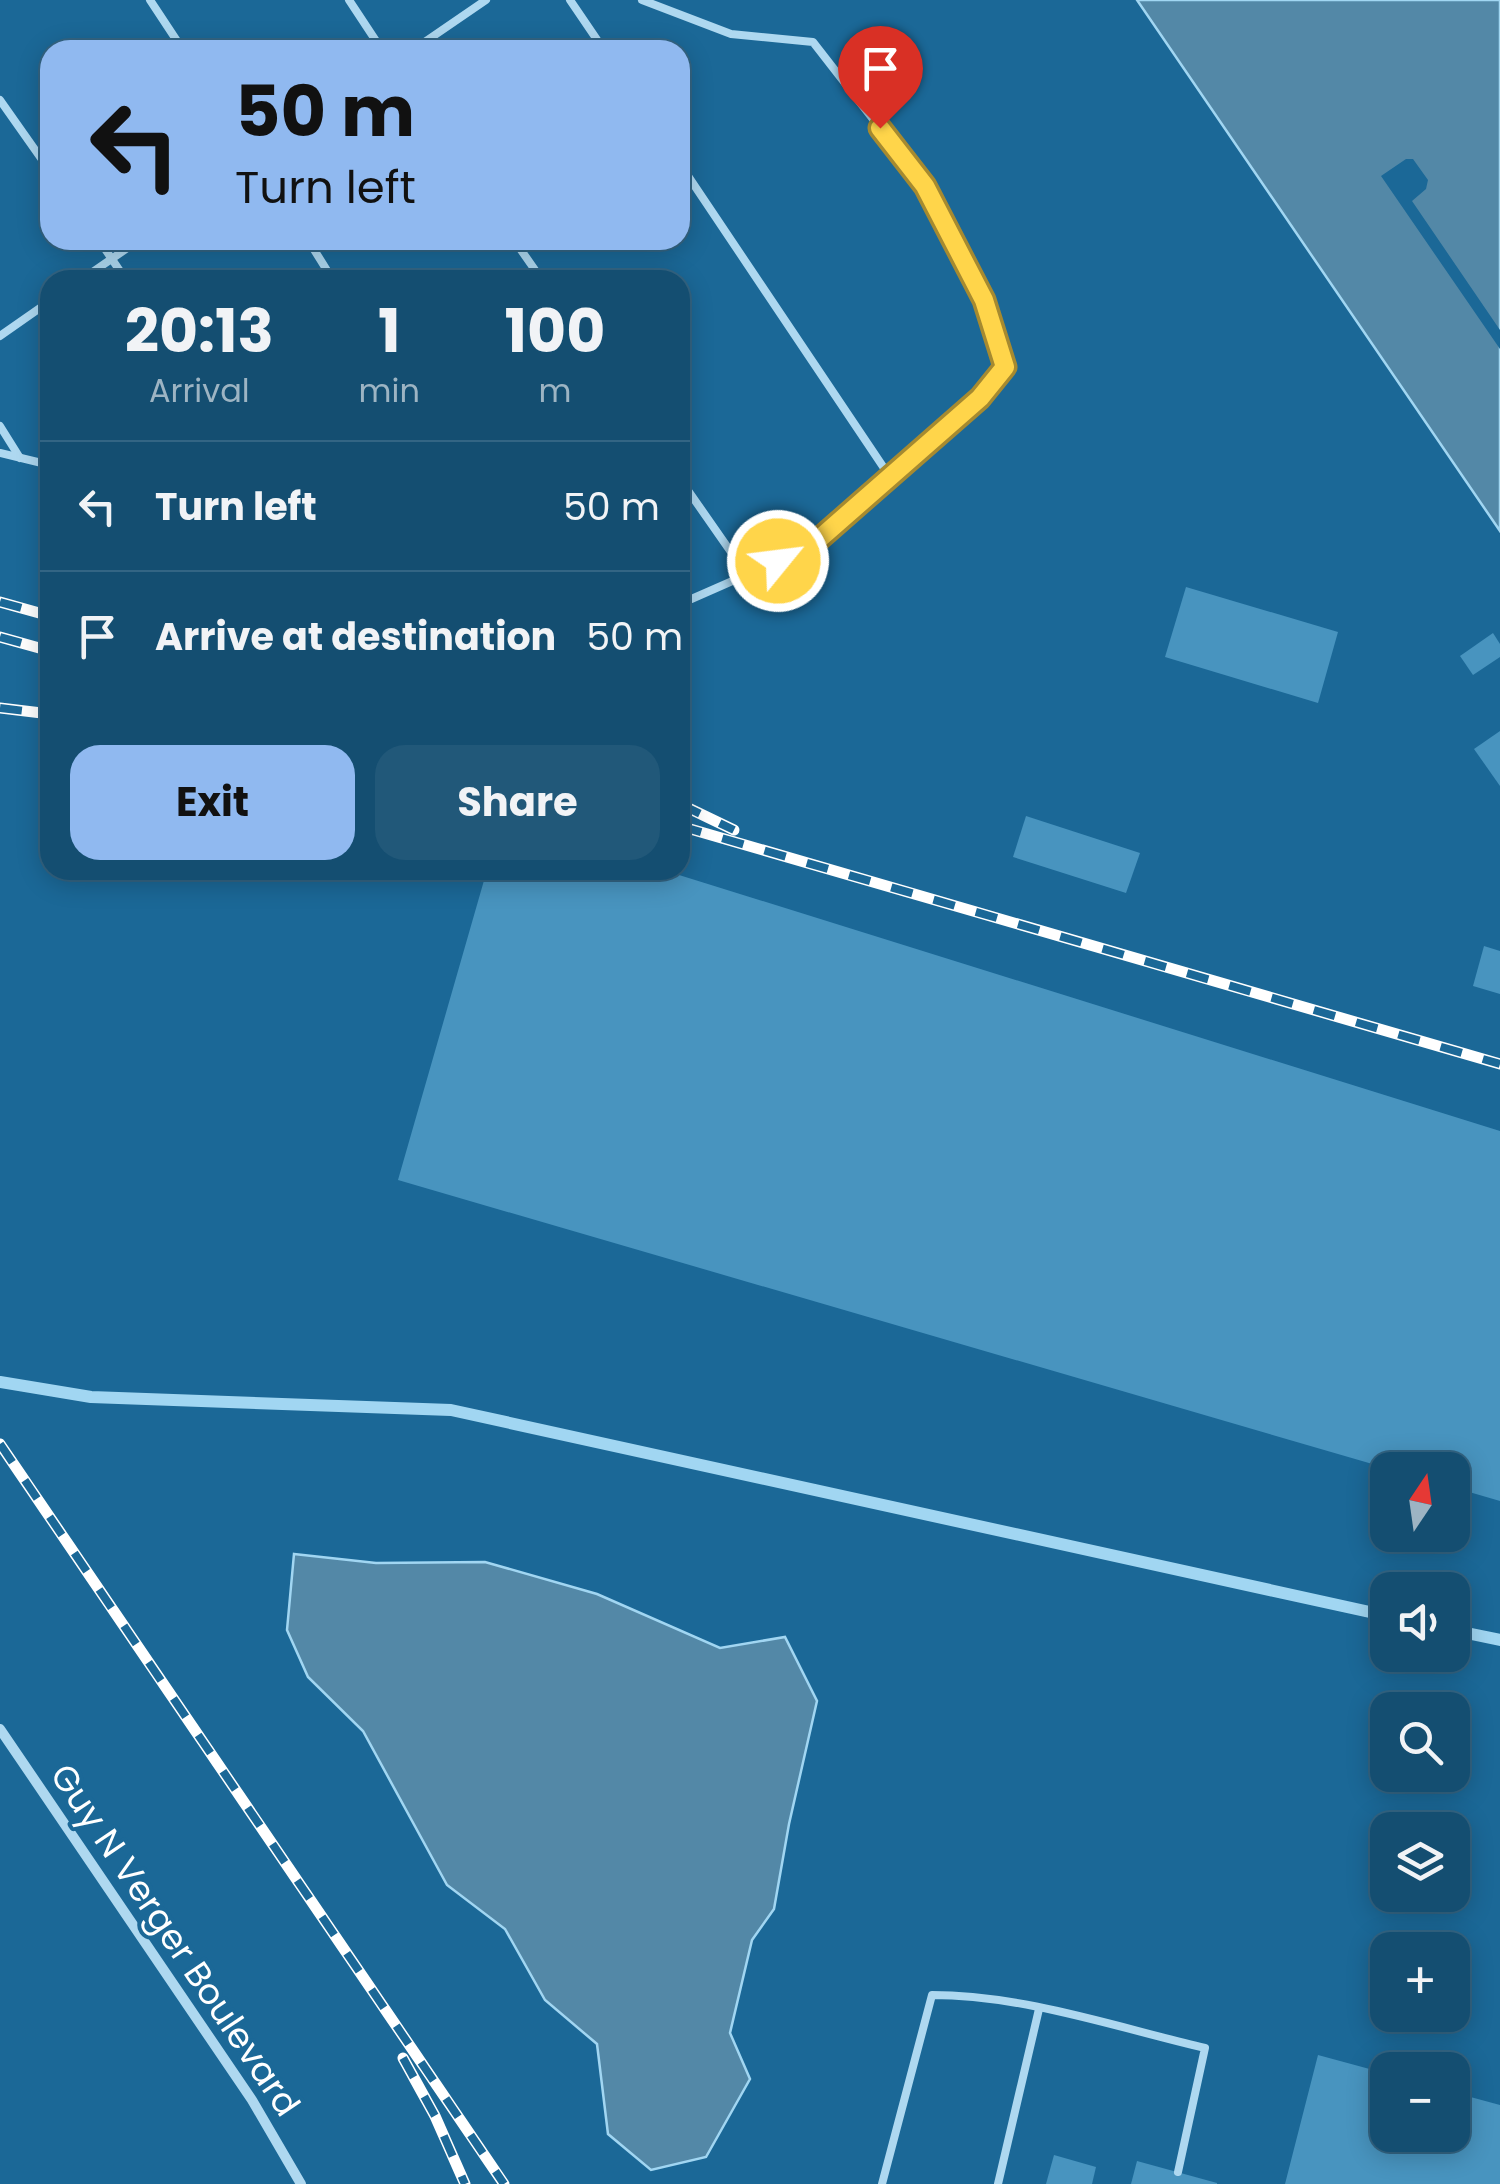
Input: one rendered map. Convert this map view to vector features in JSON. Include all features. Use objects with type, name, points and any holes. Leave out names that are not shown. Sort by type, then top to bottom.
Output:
[{"type":"street","name":"Guy N Verger Boulevard","points":[[0,1729],[252,2100],[301,2184]]},
{"type":"lane","points":[[150,0],[176,40]]},
{"type":"lane","points":[[349,0],[375,40]]},
{"type":"lane","points":[[428,40],[486,0]]},
{"type":"lane","points":[[570,0],[597,40]]},
{"type":"lane","points":[[642,0],[731,34],[812,42],[925,186],[984,300],[1005,367],[980,398],[810,547],[690,600]]},
{"type":"lane","points":[[0,100],[40,157]]},
{"type":"lane","points":[[690,179],[890,477]]},
{"type":"lane","points":[[106,250],[120,270]]},
{"type":"lane","points":[[95,270],[124,250]]},
{"type":"lane","points":[[0,336],[40,308]]},
{"type":"lane","points":[[0,426],[20,458]]},
{"type":"lane","points":[[0,453],[40,462]]},
{"type":"lane","points":[[690,493],[747,575]]},
{"type":"lane","points":[[882,2184],[932,1995],[964,1995],[1039,2009],[1205,2048],[1178,2172]]},
{"type":"lane","points":[[998,2184],[1039,2009]]},
{"type":"water","points":[[1137,0],[1500,0],[1500,531]]},
{"type":"water","points":[[294,1554],[376,1563],[485,1562],[597,1594],[720,1648],[785,1637],[817,1701],[774,1909],[752,1940],[730,2033],[750,2079],[706,2157],[651,2170],[608,2134],[597,2044],[545,2000],[505,1929],[447,1885],[363,1731],[308,1677],[287,1630]]},
{"type":"pier","points":[[1406,159],[1413,159],[1428,180],[1426,189],[1412,201],[1500,330],[1500,349],[1381,176]]},
{"type":"building","points":[[1186,587],[1338,632],[1318,703],[1165,657]]},
{"type":"building","points":[[1493,633],[1500,644],[1500,657],[1473,675],[1460,656]]},
{"type":"building","points":[[1500,731],[1500,786],[1474,749]]},
{"type":"building","points":[[1026,816],[1140,853],[1126,893],[1013,857]]},
{"type":"building","points":[[690,878],[1500,1131],[1500,1501],[1470,1492],[1470,1452],[1370,1452],[1370,1463],[398,1180],[484,880]]},
{"type":"building","points":[[1484,946],[1500,951],[1500,994],[1473,986]]},
{"type":"building","points":[[1318,2055],[1370,2069],[1370,2152],[1470,2152],[1470,2097],[1500,2105],[1500,2184],[1285,2184]]},
{"type":"building","points":[[1054,2155],[1096,2167],[1092,2184],[1046,2184]]},
{"type":"building","points":[[1137,2161],[1217,2183],[1217,2184],[1131,2184]]},
{"type":"waterway","points":[[0,1382],[91,1397],[451,1410],[1370,1612]]},
{"type":"waterway","points":[[1470,1634],[1500,1640]]},
{"type":"railway","points":[[0,602],[40,613]]},
{"type":"railway","points":[[0,637],[40,648]]},
{"type":"railway","points":[[0,708],[40,713]]},
{"type":"railway","points":[[690,809],[734,830]]},
{"type":"railway","points":[[690,829],[1500,1064]]},
{"type":"railway","points":[[0,1444],[504,2184]]},
{"type":"railway","points":[[403,2058],[435,2116],[465,2184]]},
{"type":"route","points":[[778,561],[810,547],[980,398],[1005,367],[984,300],[925,186],[880,128]]}]
